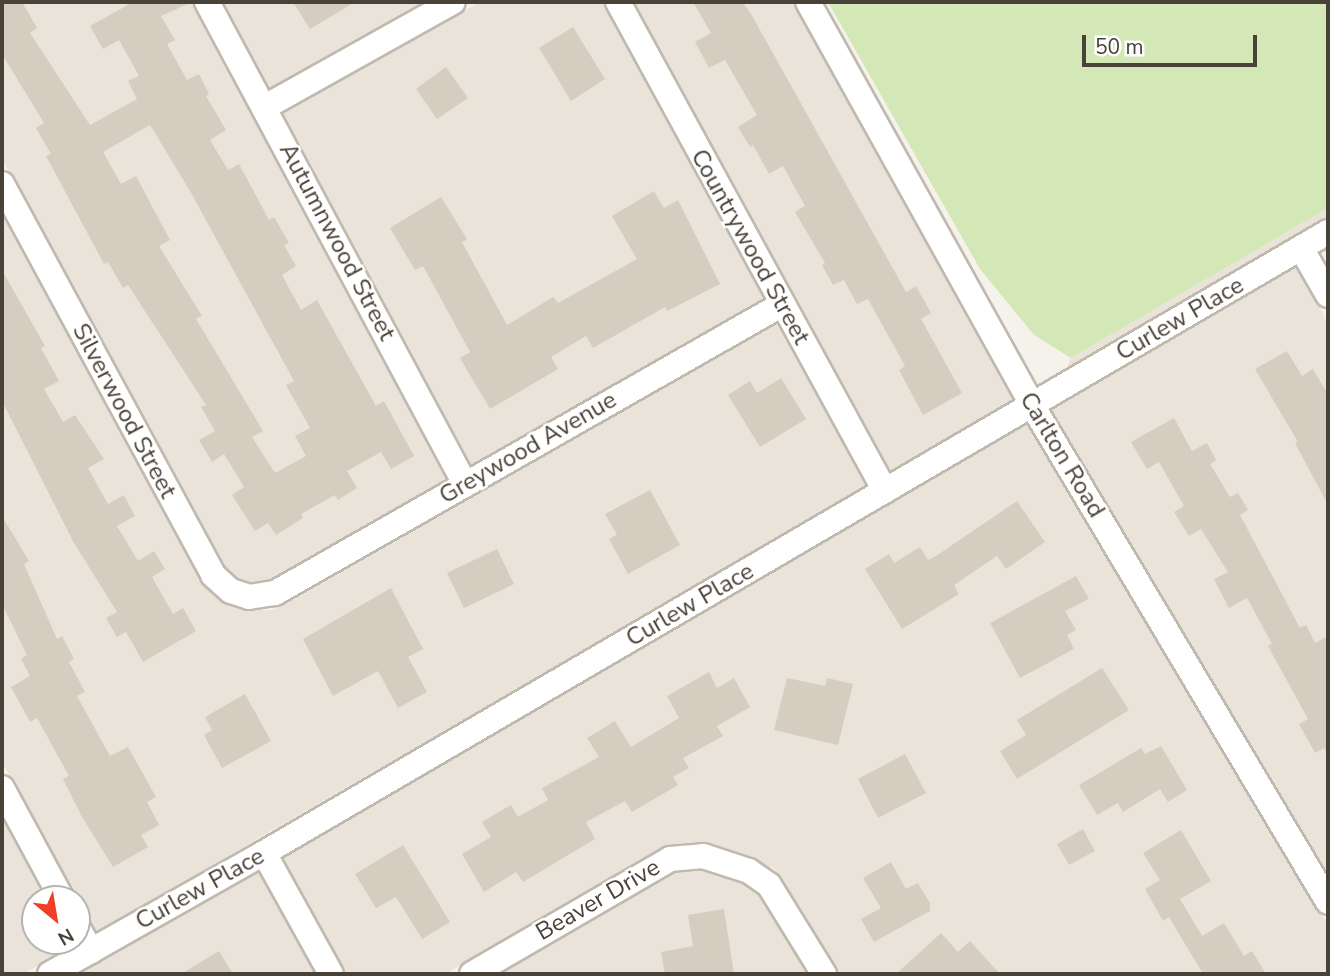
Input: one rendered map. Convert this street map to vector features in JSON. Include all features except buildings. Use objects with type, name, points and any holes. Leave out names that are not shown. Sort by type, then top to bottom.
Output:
[{"type":"street","name":"Autumnwood Street","points":[[207,2],[465,484]]},
{"type":"street","points":[[265,107],[453,2]]},
{"type":"street","name":"Countrywood Street","points":[[618,2],[781,305],[885,491]]},
{"type":"street","name":"Carlton Road","points":[[808,2],[1032,405],[1328,902]]},
{"type":"street","name":"Silverwood Street","points":[[2,184],[213,575],[231,591],[248,597],[275,593]]},
{"type":"street","name":"Curlew Place","points":[[91,951],[264,853],[1328,232]]},
{"type":"street","points":[[1301,248],[1328,295]]},
{"type":"street","name":"Greywood Avenue","points":[[275,593],[781,305]]},
{"type":"street","points":[[2,788],[54,885]]},
{"type":"street","points":[[264,853],[331,974]]},
{"type":"street","name":"Beaver Drive","points":[[472,974],[670,859],[703,856],[749,871],[769,885],[824,974]]},
{"type":"street","name":"Curlew Place","points":[[50,974],[84,955]]},
{"type":"shaded area","points":[[2,2],[193,2],[448,478],[263,583],[242,582],[222,568],[2,159]]},
{"type":"shaded area","points":[[220,2],[425,2],[269,90]]},
{"type":"shaded area","points":[[480,2],[604,2],[764,299],[469,466],[282,113]]},
{"type":"shaded area","points":[[631,2],[794,2],[1014,399],[889,473]]},
{"type":"shaded area","points":[[1328,208],[1328,216],[1067,369],[1071,358]]},
{"type":"shaded area","points":[[2,209],[202,581],[228,603],[249,610],[272,610],[292,601],[777,323],[868,485],[95,933],[91,926],[91,885],[69,885],[2,762]]},
{"type":"shaded area","points":[[1298,266],[1317,299],[1328,327],[1328,878],[1049,410]]},
{"type":"shaded area","points":[[1028,422],[1328,925],[1328,974],[838,974],[783,886],[785,882],[772,867],[768,869],[752,858],[705,844],[663,847],[445,974],[345,974],[281,859]]},
{"type":"shaded area","points":[[2,812],[41,885],[21,885],[21,955],[56,955],[23,974],[2,974]]},
{"type":"shaded area","points":[[704,870],[745,882],[760,894],[810,974],[499,974],[674,872]]},
{"type":"shaded area","points":[[260,871],[317,974],[78,974]]},
{"type":"green space","points":[[828,2],[1328,2],[1328,208],[1071,358],[1034,335],[980,269]]}]
